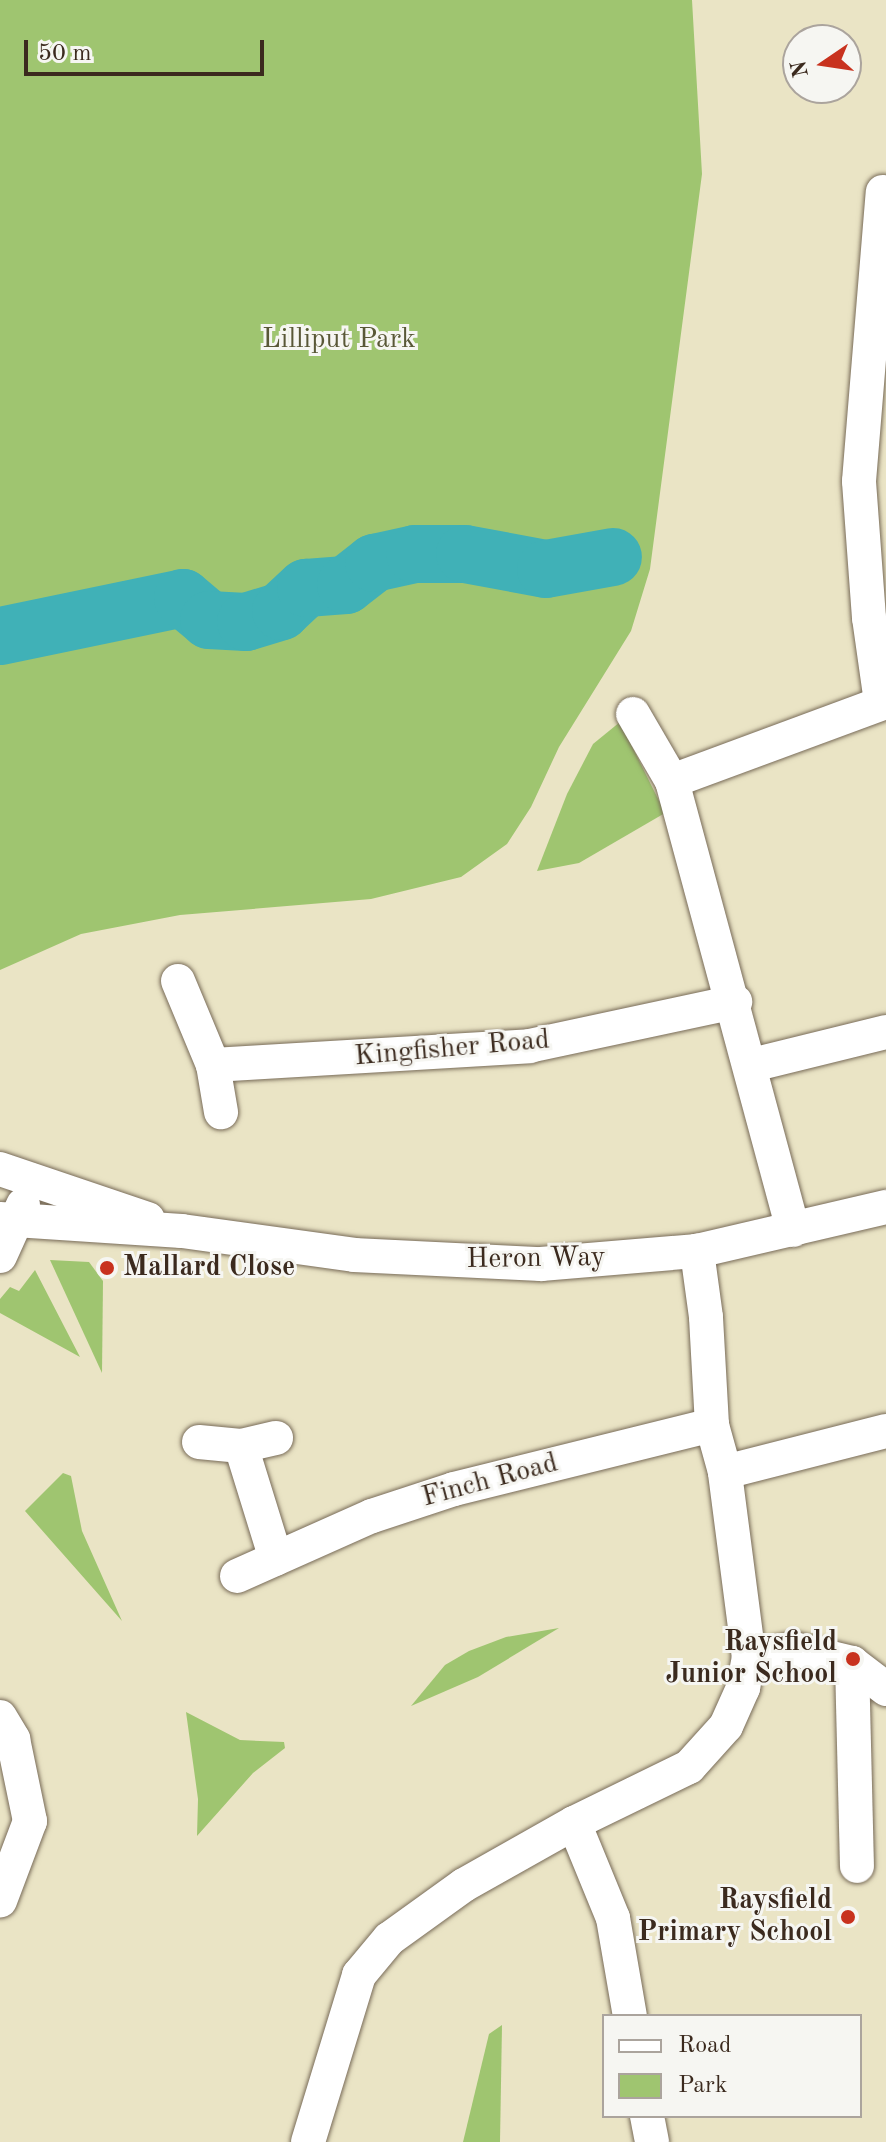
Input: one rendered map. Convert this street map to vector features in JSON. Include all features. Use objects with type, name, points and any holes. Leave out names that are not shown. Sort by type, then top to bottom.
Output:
[{"type":"street","points":[[672,781],[884,702],[869,618],[859,481],[878,369],[883,192]]},
{"type":"street","points":[[633,714],[672,781],[752,1065],[793,1230]]},
{"type":"street","points":[[178,981],[213,1065],[221,1112]]},
{"type":"street","name":"Kingfisher Road","points":[[213,1065],[529,1046],[735,1002]]},
{"type":"street","points":[[752,1065],[886,1032]]},
{"type":"street","points":[[0,1256],[16,1174]]},
{"type":"street","name":"Heron Way","points":[[16,1174],[182,1231]]},
{"type":"street","name":"Heron Way","points":[[9,1222],[182,1231],[354,1255],[541,1264],[697,1251],[886,1207]]},
{"type":"street","points":[[308,2142],[359,1975],[389,1939],[464,1885],[574,1823],[689,1767],[726,1726],[749,1658],[725,1472],[712,1425],[706,1317],[697,1251]]},
{"type":"street","name":"Finch Road","points":[[237,1576],[372,1516],[454,1489],[712,1425]]},
{"type":"street","points":[[725,1472],[886,1431]]},
{"type":"street","points":[[199,1442],[241,1446],[276,1438]]},
{"type":"street","points":[[241,1446],[276,1559]]},
{"type":"street","points":[[749,1658],[794,1649],[852,1663],[886,1689]]},
{"type":"street","points":[[852,1663],[886,1652]]},
{"type":"street","points":[[852,1663],[857,1866]]},
{"type":"street","points":[[0,1717],[13,1739],[30,1821],[0,1901]]},
{"type":"street","points":[[574,1823],[613,1918],[630,2014]]},
{"type":"street","points":[[647,2118],[652,2142]]},
{"type":"green space","name":"Lilliput Park","points":[[0,0],[692,0],[702,174],[650,569],[631,631],[559,747],[531,807],[507,844],[461,877],[371,899],[180,915],[81,934],[0,970]]},
{"type":"green space","points":[[620,722],[665,813],[579,863],[537,871],[567,794],[593,744]]},
{"type":"green space","points":[[50,1260],[89,1262],[103,1281],[102,1373]]},
{"type":"green space","points":[[35,1270],[80,1357],[0,1313],[0,1299],[10,1287],[19,1291]]},
{"type":"green space","points":[[63,1473],[71,1476],[82,1531],[122,1621],[25,1511]]},
{"type":"green space","points":[[559,1628],[478,1677],[411,1706],[445,1665],[469,1651],[506,1637]]},
{"type":"green space","points":[[186,1712],[240,1740],[284,1742],[285,1748],[253,1773],[197,1836],[198,1799]]},
{"type":"green space","points":[[502,2025],[500,2142],[463,2142],[489,2034]]},
{"type":"waterway","points":[[0,636],[183,598],[209,620],[246,622],[281,611],[306,588],[346,585],[374,563],[415,554],[465,554],[546,569],[613,557]]},
{"type":"place","name":"Mallard Close","points":[[107,1268]]},
{"type":"place","name":"Raysfield Junior School","points":[[853,1659]]},
{"type":"place","name":"Raysfield Primary School","points":[[848,1917]]}]
